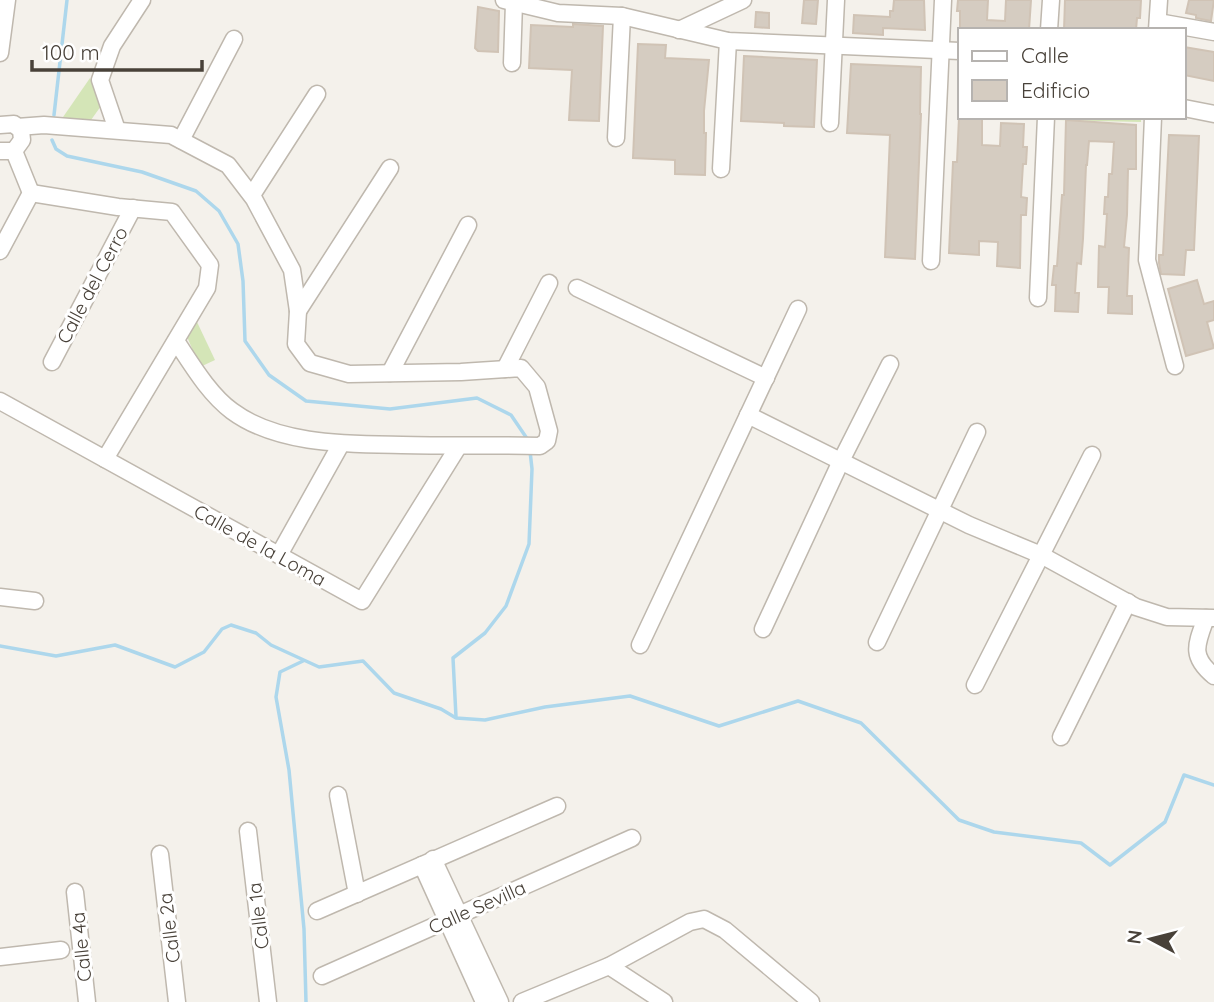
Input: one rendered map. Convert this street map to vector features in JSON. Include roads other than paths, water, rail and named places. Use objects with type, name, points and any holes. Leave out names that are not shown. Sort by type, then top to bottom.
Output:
[{"type":"street","points":[[0,53],[7,0]]},
{"type":"street","points":[[117,130],[100,80],[112,46],[142,0]]},
{"type":"street","points":[[679,30],[743,0]]},
{"type":"street","points":[[830,123],[836,0]]},
{"type":"street","points":[[931,261],[943,0]]},
{"type":"street","points":[[1049,28],[1051,0]]},
{"type":"street","points":[[1159,0],[1158,26],[1177,28]]},
{"type":"street","points":[[512,63],[509,1],[558,13],[622,16],[728,41],[958,51]]},
{"type":"street","points":[[616,138],[622,16]]},
{"type":"street","points":[[1186,29],[1214,32]]},
{"type":"street","points":[[181,140],[233,39]]},
{"type":"street","points":[[721,169],[728,41]]},
{"type":"street","points":[[251,195],[317,94]]},
{"type":"street","points":[[1186,108],[1214,114]]},
{"type":"street","points":[[1038,298],[1046,119]]},
{"type":"street","points":[[1153,119],[1147,260],[1175,366]]},
{"type":"street","points":[[0,125],[10,123],[18,127],[44,125],[171,135],[228,165],[251,195],[292,270],[298,311],[296,344],[310,363],[349,373],[520,368],[537,387],[549,431],[547,441],[540,446],[331,444],[261,428],[231,411],[207,385],[176,341]]},
{"type":"street","points":[[18,127],[22,140],[7,151],[31,193]]},
{"type":"street","points":[[298,311],[390,168]]},
{"type":"street","points":[[31,193],[172,212],[210,265],[207,288],[105,459]]},
{"type":"street","points":[[0,251],[31,193]]},
{"type":"street","name":"Calle del Cerro","points":[[52,362],[133,208]]},
{"type":"street","points":[[390,373],[468,225]]},
{"type":"street","points":[[505,369],[549,284]]},
{"type":"street","points":[[577,288],[766,378]]},
{"type":"street","points":[[640,645],[798,309]]},
{"type":"street","points":[[763,629],[841,461],[890,364]]},
{"type":"street","name":"Calle de la Loma","points":[[0,401],[362,601],[458,447]]},
{"type":"street","points":[[748,415],[940,510],[1041,555],[1136,607],[1167,617],[1210,618],[1198,640],[1197,655],[1201,665],[1214,676]]},
{"type":"street","points":[[877,642],[977,432]]},
{"type":"street","points":[[279,555],[341,444]]},
{"type":"street","points":[[975,685],[1091,455]]},
{"type":"street","points":[[0,597],[35,601]]},
{"type":"street","points":[[1061,737],[1128,602]]},
{"type":"street","points":[[338,795],[357,894]]},
{"type":"street","points":[[317,911],[557,806]]},
{"type":"street","name":"Calle 1a","points":[[248,831],[268,1002]]},
{"type":"street","name":"Calle Sevilla","points":[[322,976],[632,838]]},
{"type":"street","name":"Calle 2a","points":[[160,853],[177,1002]]},
{"type":"street","points":[[428,862],[453,917],[499,1002]]},
{"type":"street","name":"Calle 4a","points":[[75,892],[87,1002]]},
{"type":"street","points":[[453,917],[484,1002]]},
{"type":"street","points":[[525,1002],[609,966],[690,922],[704,919],[725,930],[811,1002]]},
{"type":"street","points":[[0,957],[61,950]]},
{"type":"street","points":[[609,966],[658,1000]]},
{"type":"waterway","points":[[54,115],[67,0]]},
{"type":"waterway","points":[[52,140],[56,149],[67,156],[142,172],[196,191],[219,211],[238,244],[243,281],[245,341],[269,375],[306,401],[390,409],[477,398],[511,415],[528,440]]},
{"type":"waterway","points":[[456,717],[453,658],[485,633],[506,606],[529,544],[532,469],[530,451]]},
{"type":"waterway","points":[[0,646],[56,656],[115,645],[175,667],[204,652],[222,629],[231,625],[256,633],[271,645],[319,667],[363,661],[394,693],[441,709],[456,718],[485,720],[545,707],[630,696],[719,726],[798,701],[861,723],[959,820],[994,832],[1081,843],[1110,865],[1165,822],[1184,775],[1214,785]]},
{"type":"waterway","points":[[303,661],[280,672],[276,697],[289,770],[304,929],[306,1002]]}]
